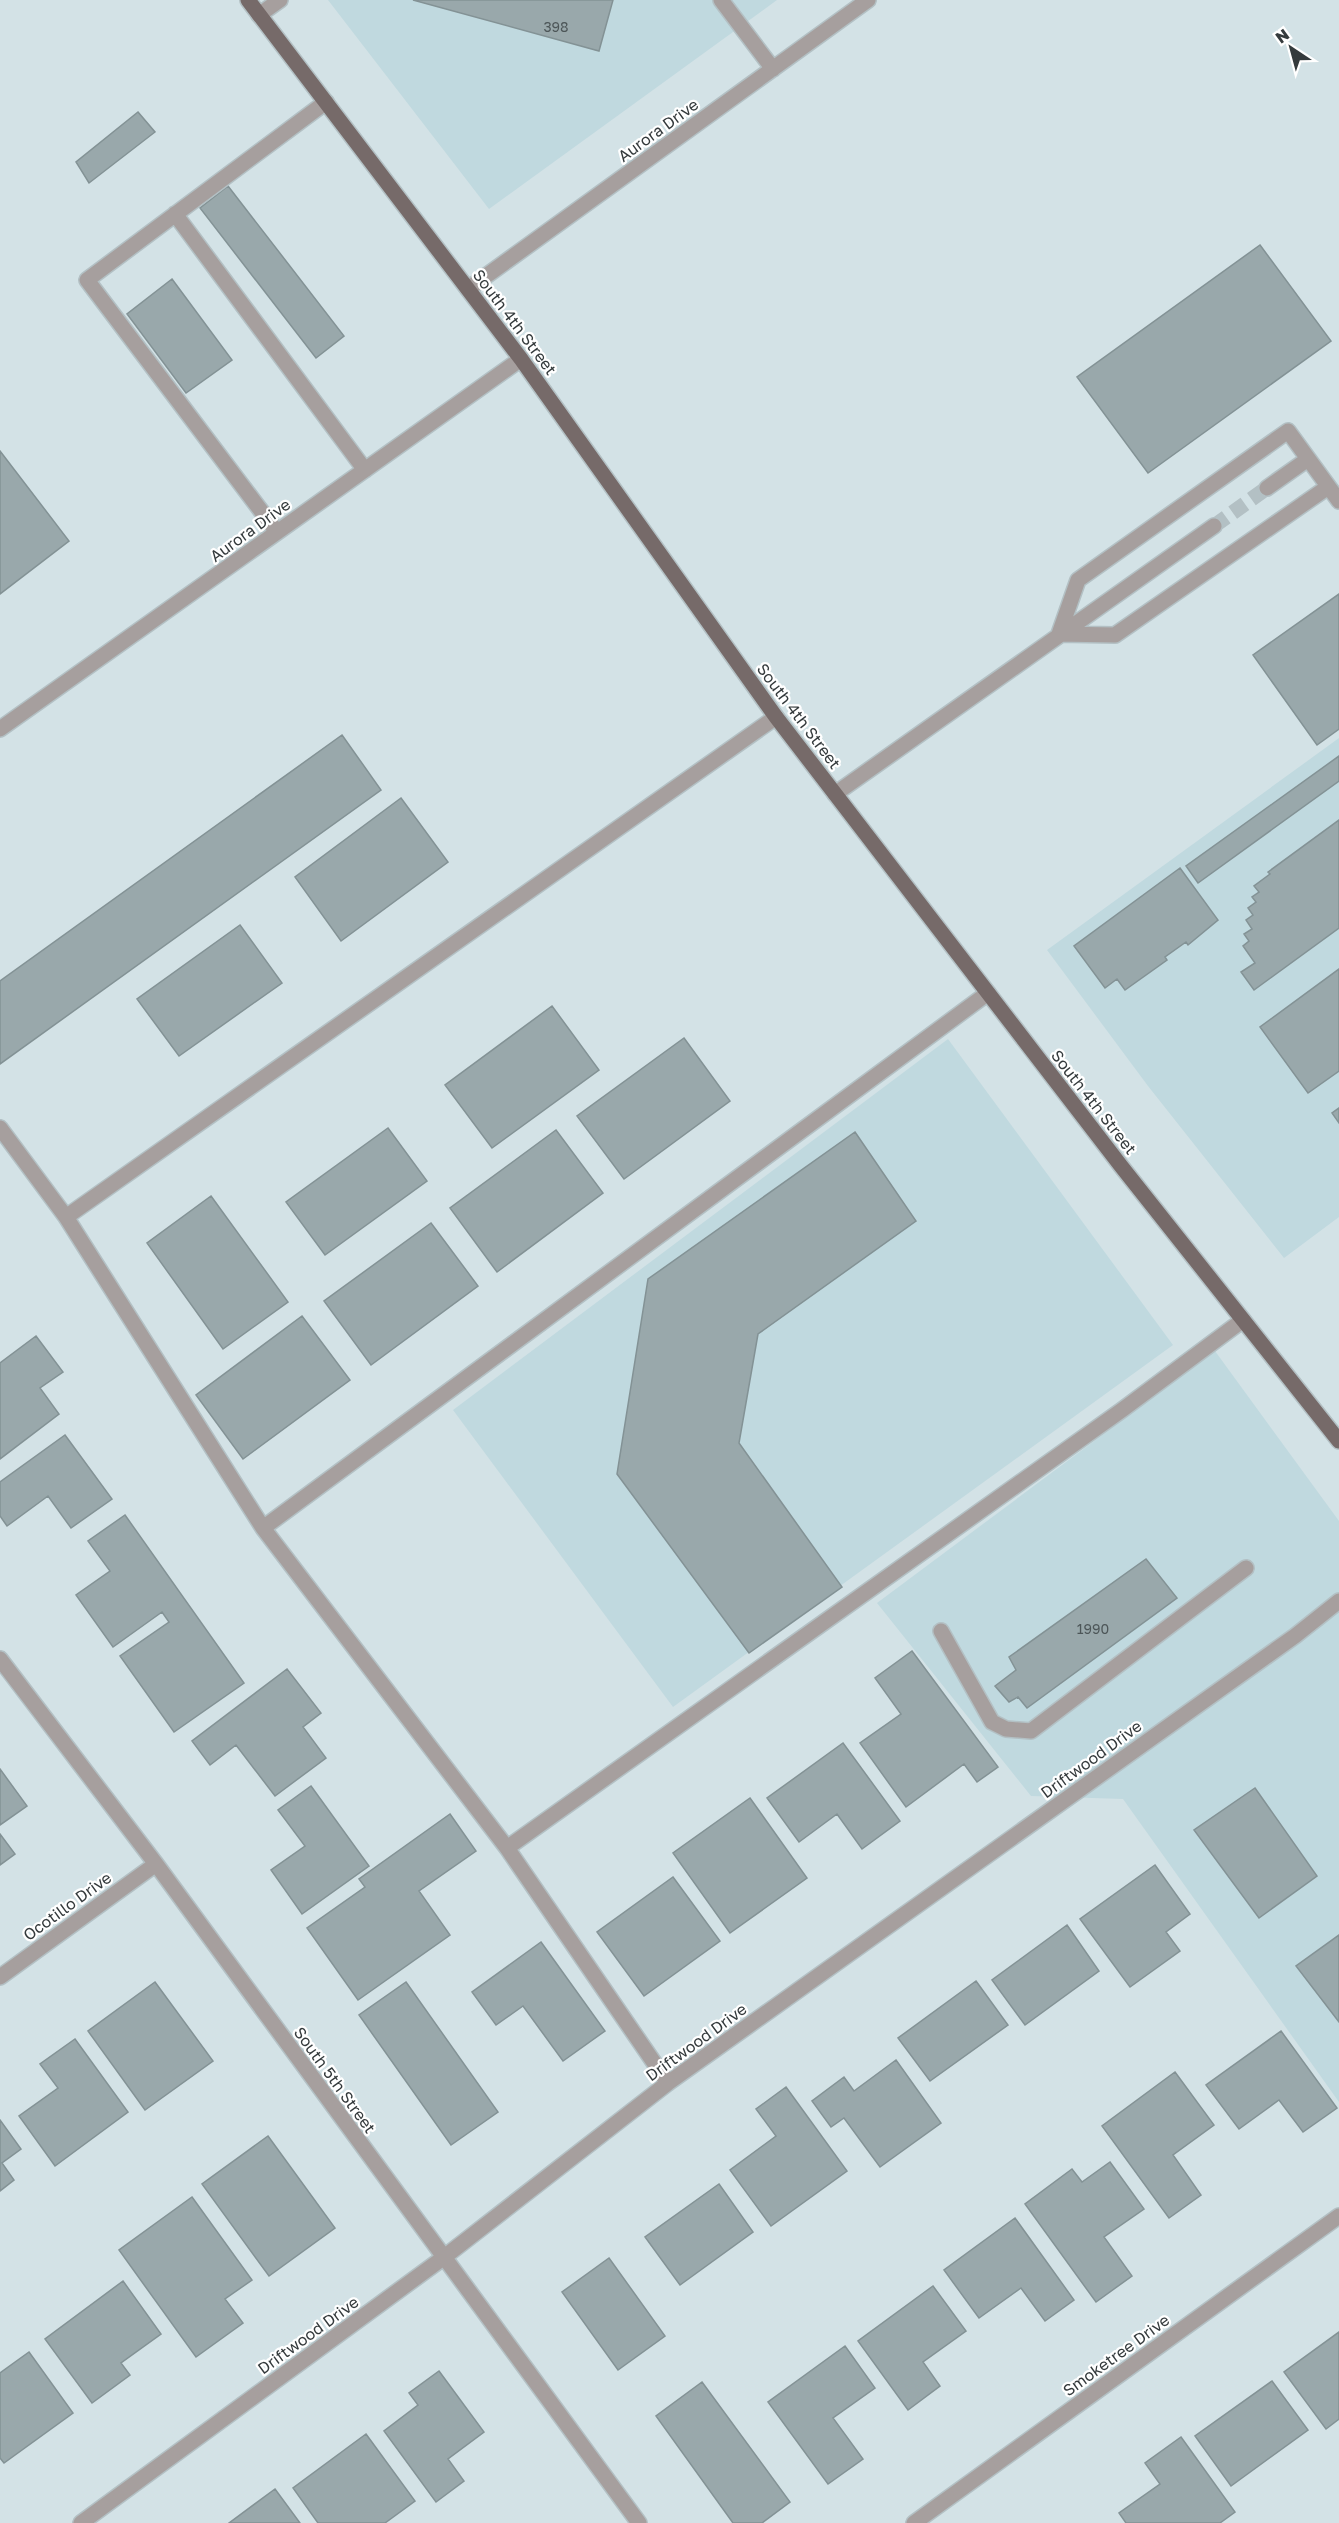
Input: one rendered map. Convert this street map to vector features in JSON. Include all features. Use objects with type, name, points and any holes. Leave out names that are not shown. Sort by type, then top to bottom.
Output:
[{"type":"main road","name":"South 4th Street","points":[[248,0],[521,359],[776,717],[988,993],[1339,1441]]},
{"type":"street","points":[[259,15],[280,0]]},
{"type":"street","points":[[721,0],[772,69]]},
{"type":"street","name":"Aurora Drive","points":[[468,289],[868,0]]},
{"type":"street","points":[[277,532],[87,280],[326,102]]},
{"type":"street","points":[[175,214],[365,470]]},
{"type":"street","name":"Aurora Drive","points":[[0,729],[521,359]]},
{"type":"street","points":[[1059,634],[1078,580],[1288,430],[1339,501]]},
{"type":"street","points":[[1267,488],[1308,459]]},
{"type":"street","points":[[1059,634],[1115,635],[1329,487]]},
{"type":"street","points":[[835,794],[1214,526]]},
{"type":"street","points":[[66,1217],[776,717]]},
{"type":"street","points":[[263,1528],[988,993]]},
{"type":"street","points":[[0,1128],[66,1217],[263,1528],[507,1848],[668,2083]]},
{"type":"street","points":[[507,1848],[1122,1410],[1243,1320]]},
{"type":"street","points":[[940,1631],[992,1722],[1006,1730],[1031,1731],[1246,1568]]},
{"type":"street","name":"Driftwood Drive","points":[[81,2523],[442,2258],[668,2083],[1285,1643],[1339,1601]]},
{"type":"street","name":"South 5th Street","points":[[0,1659],[156,1864],[442,2258],[639,2523]]},
{"type":"street","name":"Ocotillo Drive","points":[[0,1977],[156,1864]]},
{"type":"street","name":"Smoketree Drive","points":[[914,2523],[1339,2217]]},
{"type":"shaded area","points":[[328,0],[777,0],[489,209]]},
{"type":"shaded area","points":[[1339,738],[1339,1217],[1284,1258],[1148,1086],[1047,950]]},
{"type":"shaded area","points":[[948,1039],[1173,1345],[673,1707],[453,1410]]},
{"type":"shaded area","points":[[1215,1351],[1339,1521],[1339,2102],[1123,1799],[1031,1796],[877,1603]]},
{"type":"building","points":[[413,0],[613,0],[599,51]]},
{"type":"building","points":[[138,112],[155,132],[89,183],[76,162]]},
{"type":"building","points":[[228,186],[344,336],[316,358],[200,208]]},
{"type":"building","points":[[1260,245],[1331,341],[1148,473],[1077,377]]},
{"type":"building","points":[[172,279],[232,360],[186,393],[127,314]]},
{"type":"building","points":[[0,451],[69,541],[0,594]]},
{"type":"building","points":[[1339,594],[1339,729],[1317,745],[1253,655]]},
{"type":"building","points":[[342,735],[381,790],[0,1064],[0,981]]},
{"type":"building","points":[[1339,756],[1339,781],[1198,883],[1186,866]]},
{"type":"building","points":[[401,798],[448,862],[341,941],[295,877]]},
{"type":"building","points":[[1339,820],[1339,928],[1254,990],[1241,972],[1255,963],[1243,946],[1249,941],[1244,934],[1252,929],[1246,920],[1253,915],[1248,908],[1256,902],[1252,897],[1259,892],[1254,886],[1270,874],[1268,872]]},
{"type":"building","points":[[1180,868],[1218,920],[1188,945],[1186,942],[1165,957],[1167,960],[1125,990],[1117,979],[1105,988],[1074,946]]},
{"type":"building","points":[[240,925],[282,983],[179,1056],[137,999]]},
{"type":"building","points":[[1339,969],[1339,1071],[1308,1093],[1260,1027]]},
{"type":"building","points":[[552,1006],[599,1070],[492,1148],[445,1085]]},
{"type":"building","points":[[684,1038],[730,1101],[624,1179],[577,1116]]},
{"type":"building","points":[[1339,1108],[1339,1123],[1332,1113]]},
{"type":"building","points":[[388,1128],[427,1181],[325,1255],[286,1202]]},
{"type":"building","points":[[556,1130],[603,1193],[497,1272],[450,1208]]},
{"type":"building","points":[[855,1132],[916,1221],[758,1334],[739,1443],[842,1587],[749,1653],[617,1474],[648,1279]]},
{"type":"building","points":[[211,1196],[288,1302],[223,1349],[147,1243]]},
{"type":"building","points":[[431,1223],[478,1286],[371,1365],[324,1301]]},
{"type":"building","points":[[302,1316],[350,1380],[243,1459],[196,1395]]},
{"type":"building","points":[[36,1336],[63,1372],[40,1388],[59,1414],[0,1459],[0,1363]]},
{"type":"building","points":[[65,1435],[112,1499],[71,1528],[48,1496],[7,1526],[0,1516],[0,1482]]},
{"type":"building","points":[[125,1515],[244,1683],[174,1732],[120,1656],[169,1622],[162,1612],[113,1647],[76,1595],[110,1571],[88,1541]]},
{"type":"building","points":[[1146,1559],[1177,1598],[1027,1708],[1018,1697],[1009,1702],[995,1686],[1016,1670],[1009,1657]]},
{"type":"building","points":[[912,1651],[998,1767],[977,1782],[964,1764],[906,1807],[860,1743],[901,1714],[875,1678]]},
{"type":"building","points":[[287,1669],[321,1713],[303,1727],[326,1758],[275,1796],[236,1745],[210,1765],[192,1741]]},
{"type":"building","points":[[843,1743],[900,1821],[862,1849],[837,1814],[799,1842],[767,1798]]},
{"type":"building","points":[[0,1769],[27,1806],[0,1825]]},
{"type":"building","points":[[311,1786],[369,1866],[302,1914],[271,1870],[305,1846],[278,1810]]},
{"type":"building","points":[[1255,1788],[1317,1876],[1259,1918],[1194,1830]]},
{"type":"building","points":[[750,1798],[807,1878],[730,1933],[673,1853]]},
{"type":"building","points":[[450,1814],[476,1851],[419,1891],[450,1935],[358,2000],[307,1928],[365,1887],[359,1879]]},
{"type":"building","points":[[0,1834],[15,1854],[0,1865]]},
{"type":"building","points":[[1155,1865],[1190,1914],[1166,1932],[1180,1951],[1130,1987],[1080,1919]]},
{"type":"building","points":[[673,1877],[720,1941],[644,1996],[597,1932]]},
{"type":"building","points":[[1067,1925],[1099,1971],[1025,2025],[992,1980]]},
{"type":"building","points":[[1339,1935],[1339,2022],[1296,1966]]},
{"type":"building","points":[[541,1942],[605,2031],[563,2061],[523,2006],[496,2025],[472,1992]]},
{"type":"building","points":[[976,1981],[1008,2025],[930,2081],[898,2038]]},
{"type":"building","points":[[155,1982],[213,2061],[145,2110],[88,2031]]},
{"type":"building","points":[[406,1982],[498,2112],[451,2145],[359,2015]]},
{"type":"building","points":[[1281,2031],[1337,2108],[1303,2132],[1279,2100],[1239,2129],[1206,2085]]},
{"type":"building","points":[[75,2039],[128,2112],[55,2166],[19,2116],[58,2088],[40,2064]]},
{"type":"building","points":[[896,2060],[941,2123],[880,2167],[844,2118],[831,2127],[812,2101],[844,2077],[854,2091]]},
{"type":"building","points":[[1175,2072],[1214,2125],[1173,2155],[1201,2195],[1169,2218],[1102,2126]]},
{"type":"building","points":[[786,2087],[847,2171],[771,2226],[730,2170],[776,2136],[756,2109]]},
{"type":"building","points":[[0,2120],[21,2149],[2,2163],[14,2180],[0,2191]]},
{"type":"building","points":[[268,2136],[335,2228],[269,2276],[202,2184]]},
{"type":"building","points":[[1110,2162],[1144,2209],[1104,2237],[1132,2276],[1096,2302],[1025,2204],[1072,2169],[1082,2182]]},
{"type":"building","points":[[719,2184],[753,2232],[680,2285],[645,2237]]},
{"type":"building","points":[[192,2197],[252,2280],[225,2299],[243,2323],[196,2357],[119,2250]]},
{"type":"building","points":[[1015,2218],[1074,2300],[1045,2321],[1021,2288],[979,2318],[944,2270]]},
{"type":"building","points":[[609,2258],[665,2336],[618,2370],[562,2292]]},
{"type":"building","points":[[123,2281],[161,2334],[121,2363],[130,2375],[92,2403],[45,2339]]},
{"type":"building","points":[[933,2286],[966,2331],[923,2362],[940,2386],[908,2410],[858,2341]]},
{"type":"building","points":[[1339,2332],[1339,2419],[1326,2429],[1284,2372]]},
{"type":"building","points":[[845,2346],[875,2388],[833,2418],[863,2459],[828,2484],[768,2402]]},
{"type":"building","points":[[29,2352],[73,2413],[4,2463],[0,2458],[0,2373]]},
{"type":"building","points":[[439,2371],[484,2432],[448,2459],[464,2481],[436,2502],[384,2431],[418,2405],[409,2393]]},
{"type":"building","points":[[1272,2381],[1308,2430],[1231,2486],[1195,2436]]},
{"type":"building","points":[[702,2382],[790,2502],[762,2523],[733,2523],[656,2416]]},
{"type":"building","points":[[366,2434],[415,2501],[385,2523],[318,2523],[293,2488]]},
{"type":"building","points":[[1181,2437],[1235,2512],[1220,2523],[1126,2523],[1119,2513],[1160,2484],[1145,2463]]},
{"type":"building","points":[[275,2489],[300,2523],[229,2523]]},
{"type":"tunnel","points":[[1214,526],[1267,488]]}]
